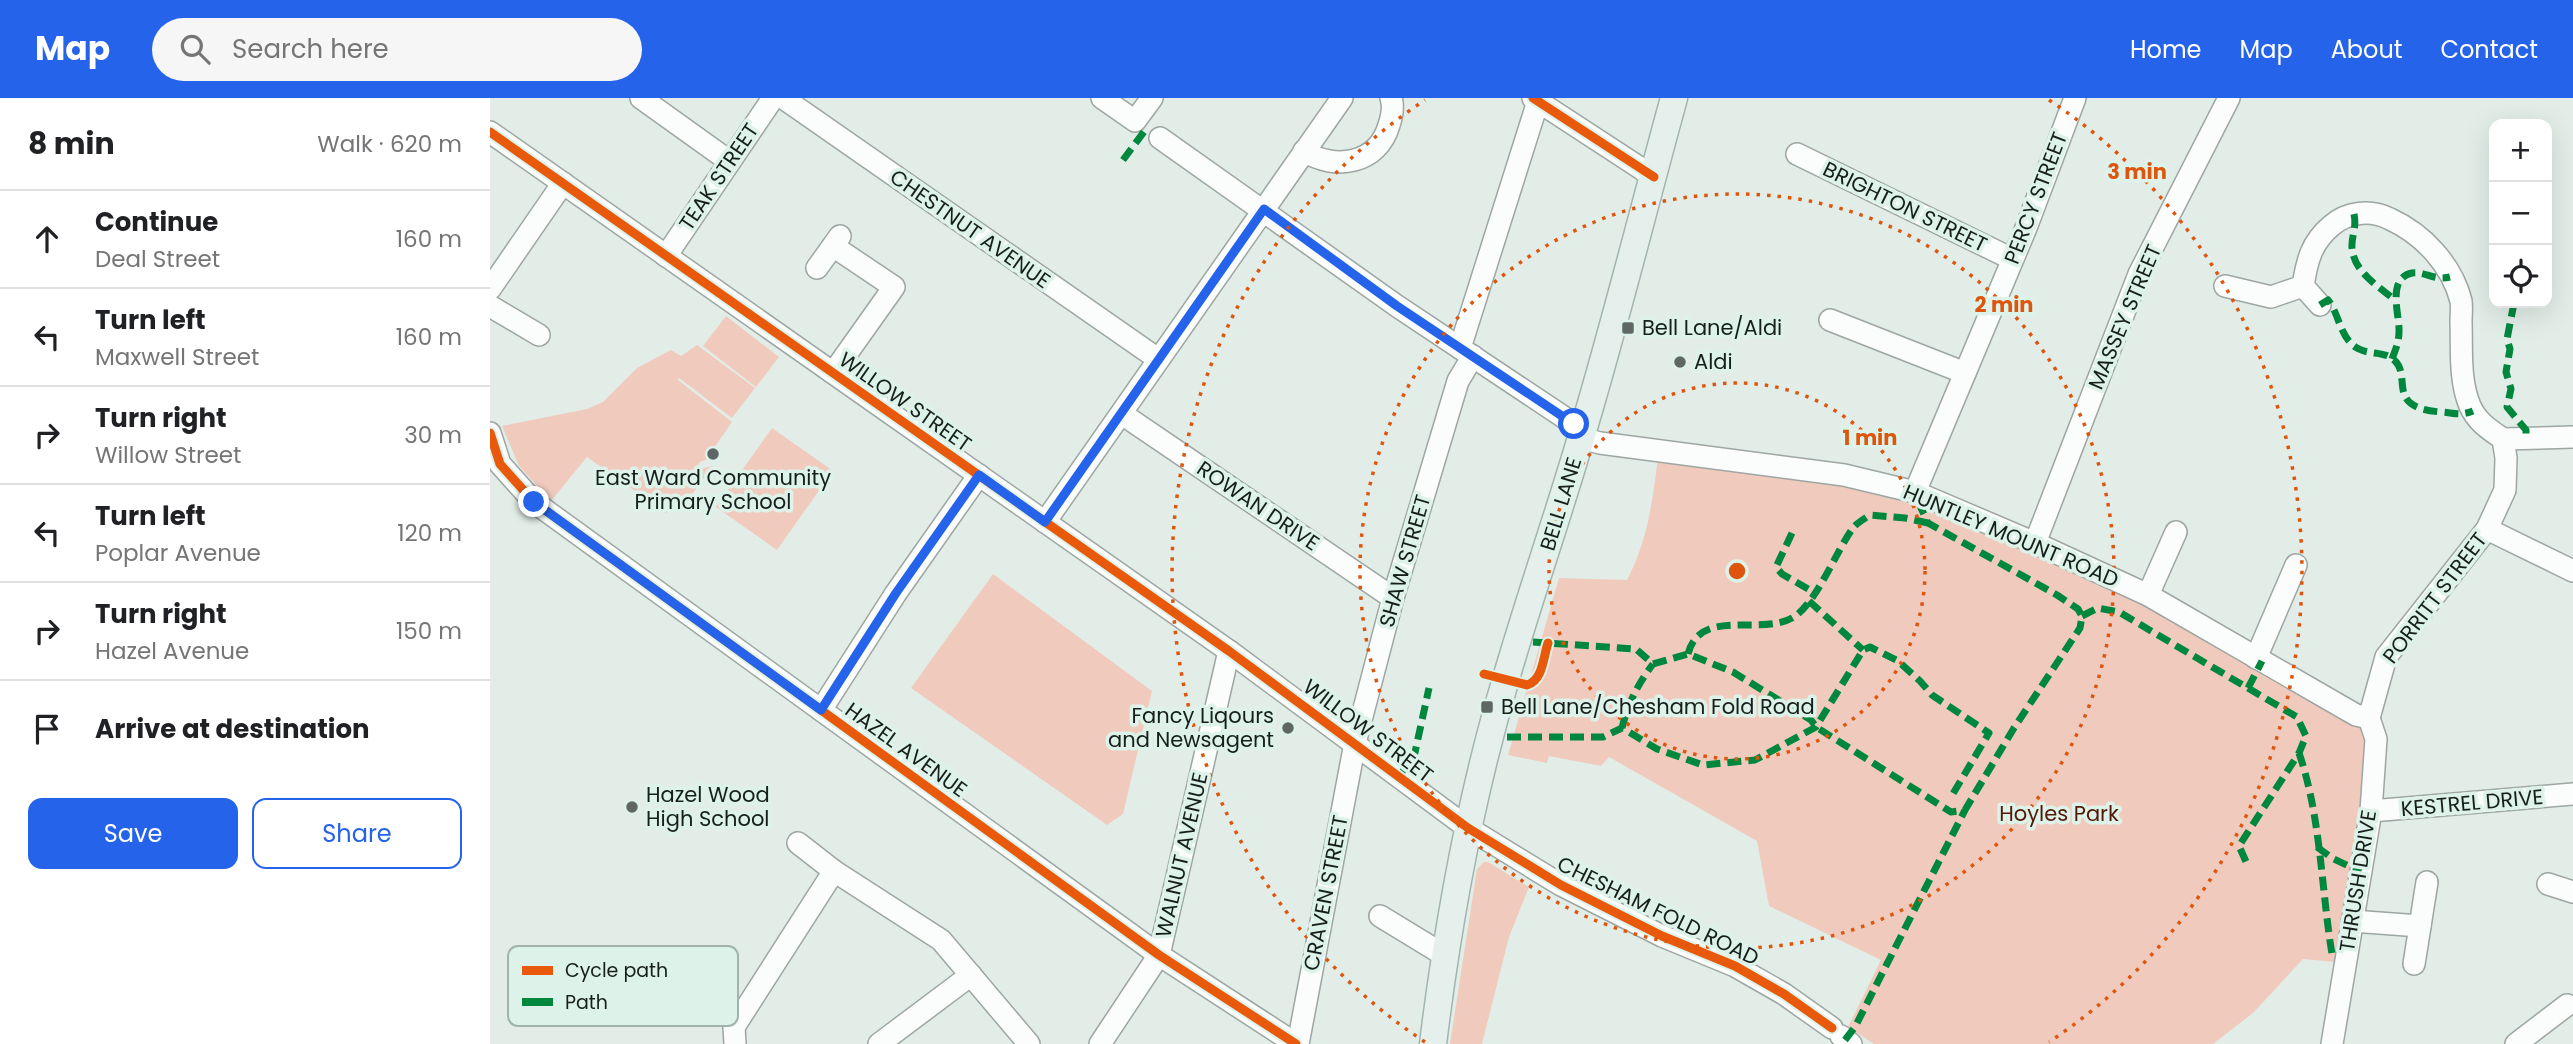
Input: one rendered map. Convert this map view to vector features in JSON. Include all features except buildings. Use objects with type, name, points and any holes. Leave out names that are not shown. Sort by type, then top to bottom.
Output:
[{"type":"main road","name":"BELL LANE","points":[[1433,1044],[1444,955],[1468,828],[1505,680],[1583,433],[1674,98]]},
{"type":"street","points":[[641,98],[729,161]]},
{"type":"street","name":"TEAK STREET","points":[[666,256],[773,98]]},
{"type":"street","name":"CHESTNUT AVENUE","points":[[783,98],[1158,359]]},
{"type":"street","points":[[1102,98],[1135,121],[1152,98]]},
{"type":"street","points":[[1045,522],[1342,98]]},
{"type":"street","points":[[1304,151],[1327,162],[1359,160],[1375,149],[1387,133],[1393,104],[1391,98]]},
{"type":"street","name":"PERCY STREET","points":[[1915,492],[2012,259],[2075,98]]},
{"type":"street","name":"MASSEY STREET","points":[[2035,543],[2139,274],[2230,98]]},
{"type":"street","points":[[1466,352],[1537,99],[1654,177]]},
{"type":"street","name":"WILLOW STREET","points":[[490,132],[1229,650],[1468,828]]},
{"type":"street","name":"HUNTLEY MOUNT ROAD","points":[[1160,138],[1264,209],[1397,306],[1600,443],[1844,475],[1915,492],[2148,595],[2356,715],[2369,718]]},
{"type":"street","name":"BRIGHTON STREET","points":[[1797,154],[2012,259]]},
{"type":"street","points":[[490,289],[563,183]]},
{"type":"street","points":[[2303,286],[2307,262],[2318,236],[2339,219],[2362,212],[2386,216],[2411,228],[2447,269],[2461,301],[2463,383],[2470,407],[2479,422],[2504,439],[2573,437]]},
{"type":"street","points":[[817,268],[837,240],[894,287],[833,373]]},
{"type":"street","points":[[2225,286],[2270,297],[2303,286]]},
{"type":"street","points":[[2303,286],[2320,304]]},
{"type":"street","points":[[490,306],[539,335]]},
{"type":"street","points":[[1830,320],[1965,373]]},
{"type":"street","name":"SHAW STREET","points":[[1355,743],[1393,598],[1466,352]]},
{"type":"street","name":"ROWAN DRIVE","points":[[1122,414],[1393,598]]},
{"type":"street","name":"HAZEL AVENUE","points":[[490,433],[499,464],[534,502],[1159,955],[1297,1044]]},
{"type":"street","name":"PORRITT STREET","points":[[2369,718],[2386,657],[2487,529],[2505,490],[2504,439]]},
{"type":"street","points":[[821,710],[896,593],[979,475]]},
{"type":"street","points":[[2487,529],[2573,571]]},
{"type":"street","points":[[2148,595],[2176,532]]},
{"type":"street","points":[[2256,658],[2296,565]]},
{"type":"street","name":"WALNUT AVENUE","points":[[1100,1044],[1159,955],[1229,650]]},
{"type":"street","name":"THRUSH DRIVE","points":[[2332,1044],[2371,811],[2376,739],[2369,718]]},
{"type":"street","name":"CRAVEN STREET","points":[[1297,1044],[1355,743]]},
{"type":"street","name":"KESTREL DRIVE","points":[[2371,811],[2573,794]]},
{"type":"street","name":"CHESHAM FOLD ROAD","points":[[1468,828],[1561,885],[1662,936],[1735,966],[1784,994],[1841,1036]]},
{"type":"street","points":[[798,843],[834,871],[941,940],[1029,1044]]},
{"type":"street","points":[[738,1021],[834,871]]},
{"type":"street","points":[[2414,964],[2427,882]]},
{"type":"street","points":[[2548,884],[2573,892]]},
{"type":"street","points":[[1380,916],[1444,955]]},
{"type":"street","points":[[2352,921],[2420,926]]},
{"type":"street","points":[[879,1044],[971,975]]},
{"type":"street","points":[[2516,1044],[2567,1004]]},
{"type":"street","points":[[735,1026],[735,1044]]},
{"type":"green space","points":[[726,316],[779,357],[756,387],[703,346]]},
{"type":"green space","points":[[697,345],[755,388],[732,418],[679,378],[678,380],[732,422],[712,451],[717,456],[700,462],[695,470],[713,466],[691,496],[666,513],[587,457],[551,501],[519,466],[502,426],[587,409],[603,402],[637,368],[671,350],[681,356]]},
{"type":"green space","points":[[772,428],[833,471],[777,550],[716,507]]},
{"type":"green space","name":"Hoyles Park","points":[[1658,458],[1844,475],[2035,543],[2369,718],[2376,739],[2345,963],[2303,959],[2253,1013],[2213,1044],[1874,1044],[1848,1027],[1881,960],[1769,906],[1757,841],[1609,757],[1601,766],[1549,756],[1547,763],[1508,755],[1559,578],[1627,580],[1644,535]]},
{"type":"green space","points":[[993,574],[1152,691],[1123,814],[1107,825],[911,688]]},
{"type":"green space","points":[[1484,862],[1529,887],[1509,937],[1482,1044],[1450,1044],[1477,869]]},
{"type":"marked path","points":[[1123,160],[1146,129]]},
{"type":"marked path","points":[[2354,214],[2352,248],[2357,264],[2368,278],[2395,300]]},
{"type":"marked path","points":[[2392,359],[2399,336],[2396,298],[2399,282],[2412,273],[2439,278],[2450,277]]},
{"type":"marked path","points":[[2320,305],[2328,300],[2353,345],[2363,351],[2386,355],[2397,364],[2405,397],[2412,404],[2423,409],[2454,413],[2473,411]]},
{"type":"marked path","points":[[2513,308],[2507,339],[2510,349],[2506,372],[2511,389],[2507,407],[2526,430],[2526,438]]},
{"type":"marked path","points":[[1533,642],[1636,649],[1653,664],[1688,654],[1733,672],[1951,812],[1965,810],[2014,728],[2080,628],[2082,616],[2078,609],[2057,595],[1928,523],[1921,508],[1920,494]]},
{"type":"marked path","points":[[1688,654],[1695,640],[1705,631],[1732,625],[1779,623],[1792,618],[1809,602],[1853,528],[1870,515],[1928,523]]},
{"type":"marked path","points":[[1792,533],[1776,567],[1782,574],[1815,593]]},
{"type":"marked path","points":[[1809,601],[1863,650]]},
{"type":"marked path","points":[[2082,616],[2098,608],[2119,612],[2297,717],[2306,736],[2299,753],[2239,846],[2248,866]]},
{"type":"marked path","points":[[1507,737],[1603,737],[1622,728],[1657,749],[1703,765],[1755,760],[1816,727],[1863,650],[1870,647],[1898,661],[1932,695],[1989,733],[1951,797]]},
{"type":"marked path","points":[[2248,688],[2262,661]]},
{"type":"marked path","points":[[1622,728],[1634,694],[1653,664]]},
{"type":"marked path","points":[[1399,776],[1414,757],[1429,688]]},
{"type":"marked path","points":[[2299,753],[2312,802],[2332,954]]},
{"type":"marked path","points":[[1845,1040],[1855,1027],[1965,810]]},
{"type":"marked path","points":[[2317,847],[2332,858],[2361,872]]},
{"type":"cycle path","points":[[1533,98],[1654,177]]},
{"type":"cycle path","points":[[490,132],[1229,651],[1468,828],[1561,885],[1662,936],[1735,966],[1784,994],[1832,1028]]},
{"type":"cycle path","points":[[490,433],[500,464],[534,502],[1159,955],[1296,1044]]},
{"type":"cycle path","points":[[1484,674],[1527,685],[1536,678],[1542,668],[1548,643]]},
{"type":"place","name":"Bell Lane/Aldi","points":[[1628,328]]},
{"type":"place","name":"Aldi","points":[[1680,362]]},
{"type":"place","name":"East Ward Community Primary School","points":[[713,454]]},
{"type":"place","name":"Bell Lane/Chesham Fold Road","points":[[1487,707]]},
{"type":"place","name":"Fancy Liqours and Newsagent","points":[[1288,728]]},
{"type":"place","name":"Hazel Wood High School","points":[[632,807]]},
{"type":"route","points":[[534,502],[821,710],[896,593],[979,475],[1045,522],[1264,209],[1397,306],[1574,424]]}]
